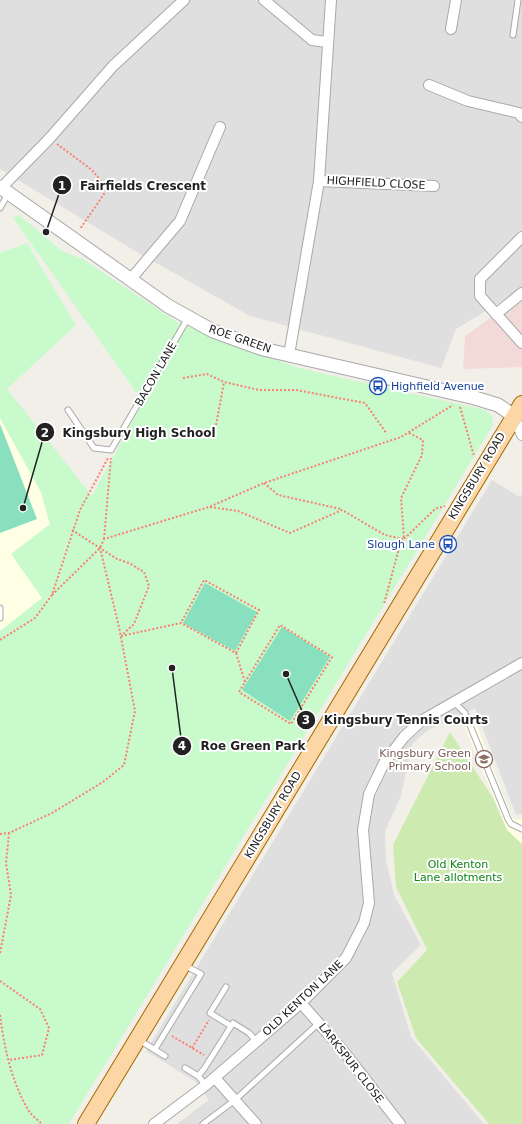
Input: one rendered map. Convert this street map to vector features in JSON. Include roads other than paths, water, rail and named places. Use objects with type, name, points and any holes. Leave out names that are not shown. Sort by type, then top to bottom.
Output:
[{"type":"main road","name":"KINGSBURY ROAD","points":[[86,1124],[136,1038],[518,410]]},
{"type":"street","points":[[3,189],[113,66],[184,0]]},
{"type":"street","points":[[264,0],[312,40],[327,42]]},
{"type":"street","points":[[289,355],[319,181],[327,42],[331,0]]},
{"type":"street","points":[[451,29],[456,0]]},
{"type":"street","points":[[429,85],[468,101],[519,113],[522,117]]},
{"type":"street","points":[[130,280],[180,221],[220,127]]},
{"type":"street","name":"HIGHFIELD CLOSE","points":[[319,181],[434,186]]},
{"type":"street","name":"ROE GREEN","points":[[3,189],[130,280],[188,318],[213,331],[241,342],[289,355],[475,398],[518,410]]},
{"type":"street","points":[[522,237],[480,279],[480,296],[522,343]]},
{"type":"street","points":[[496,314],[522,293]]},
{"type":"street","points":[[518,410],[522,435]]},
{"type":"street","name":"OLD KENTON LANE","points":[[154,1124],[215,1078],[301,1003],[346,958],[364,923],[369,903],[363,830],[369,794],[384,763],[404,737],[421,721],[522,662]]},
{"type":"street","name":"LARKSPUR CLOSE","points":[[301,1003],[320,1022],[400,1124]]},
{"type":"street","points":[[215,1078],[256,1124]]},
{"type":"lane","points":[[513,35],[518,0]]},
{"type":"lane","points":[[0,208],[3,189]]},
{"type":"lane","name":"BACON LANE","points":[[68,410],[94,448],[111,450],[188,318]]},
{"type":"lane","points":[[0,608],[0,618]]},
{"type":"lane","points":[[453,701],[465,713],[508,819],[512,824],[522,829]]},
{"type":"lane","points":[[155,1049],[201,974],[182,964]]},
{"type":"lane","points":[[226,988],[210,1013],[231,1026]]},
{"type":"lane","points":[[203,1124],[235,1100],[320,1022]]},
{"type":"lane","points":[[198,1076],[233,1023],[249,1033],[256,1042]]},
{"type":"lane","points":[[136,1038],[165,1056]]},
{"type":"lane","points":[[185,1068],[198,1076],[206,1085]]},
{"type":"place","name":"Fairfields Crescent","points":[[46,232]]},
{"type":"place","name":"Highfield Avenue","points":[[378,386]]},
{"type":"place","name":"Kingsbury High School","points":[[23,508]]},
{"type":"place","name":"Slough Lane","points":[[448,544]]},
{"type":"place","name":"Roe Green Park","points":[[172,668]]},
{"type":"place","name":"Kingsbury Tennis Courts","points":[[286,674]]},
{"type":"place","name":"Kingsbury Green Primary School","points":[[484,759]]},
{"type":"park label","name":"Old Kenton Lane allotments","points":[[458,870]]}]
